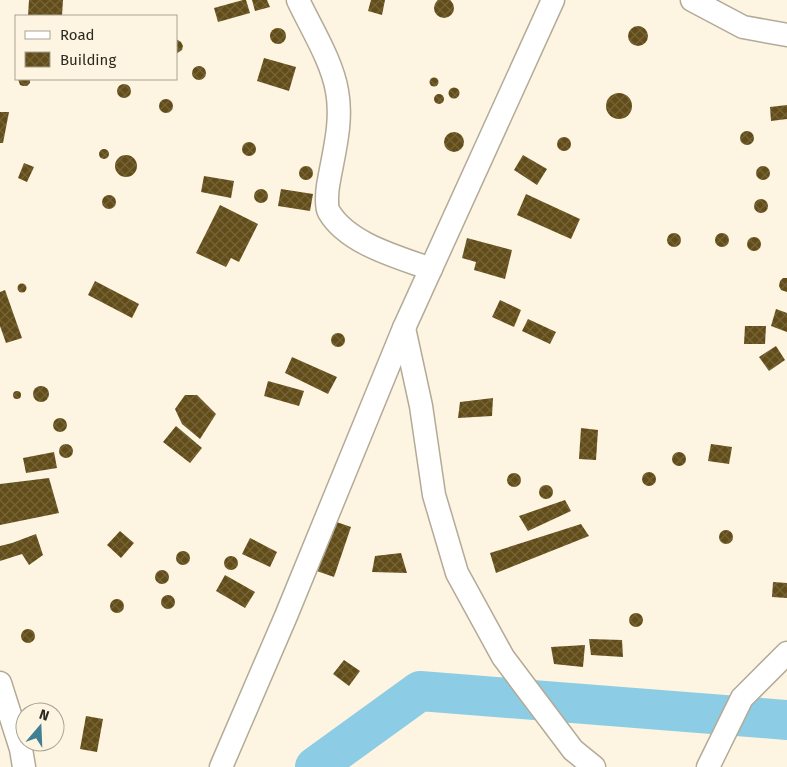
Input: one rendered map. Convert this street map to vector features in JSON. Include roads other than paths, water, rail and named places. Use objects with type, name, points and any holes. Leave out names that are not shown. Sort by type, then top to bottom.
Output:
[{"type":"street","points":[[298,0],[327,62],[337,91],[339,123],[333,164],[327,188],[328,210],[342,227],[362,241],[387,253],[431,269]]},
{"type":"street","points":[[221,767],[286,616],[404,328],[553,0]]},
{"type":"street","points":[[692,0],[743,26],[787,35]]},
{"type":"street","points":[[404,328],[421,406],[434,495],[457,573],[503,657],[573,750],[594,767]]},
{"type":"street","points":[[708,767],[742,698],[787,653]]},
{"type":"street","points":[[0,683],[21,749],[24,767]]},
{"type":"waterway","points":[[315,767],[420,691],[787,720]]}]
